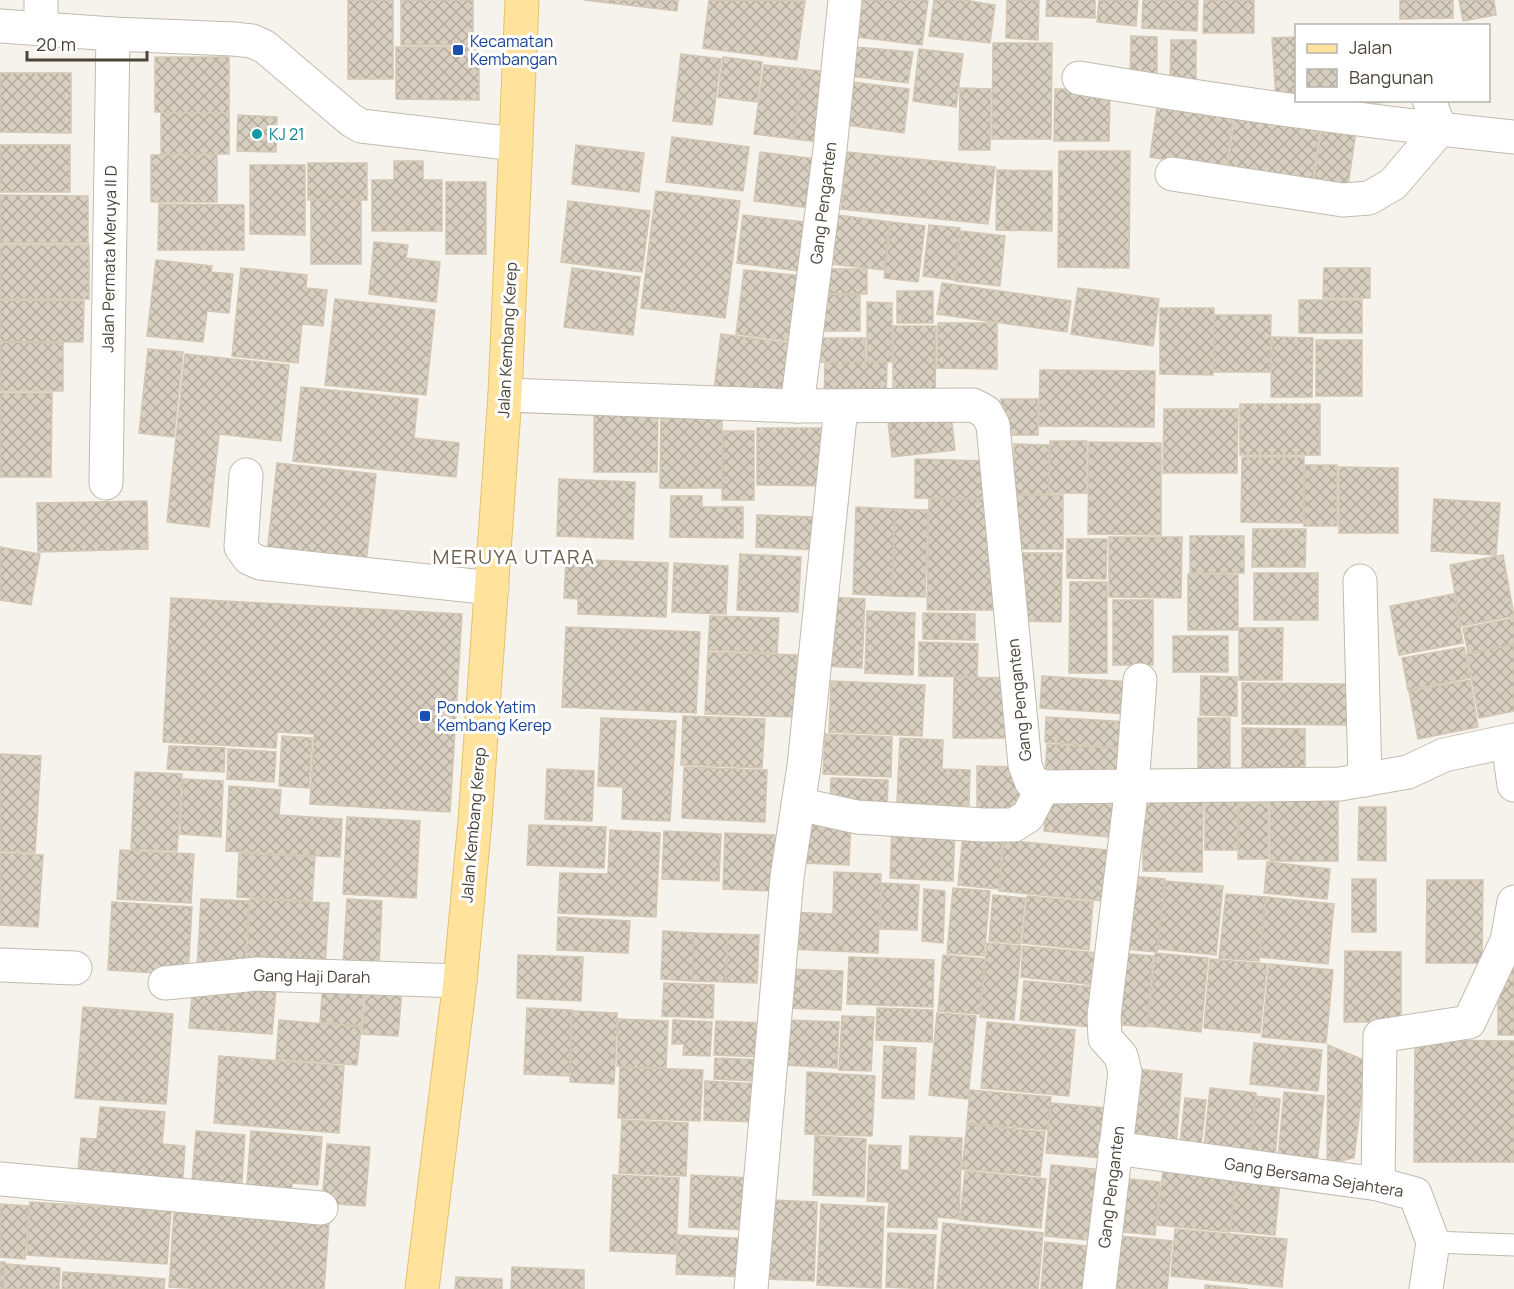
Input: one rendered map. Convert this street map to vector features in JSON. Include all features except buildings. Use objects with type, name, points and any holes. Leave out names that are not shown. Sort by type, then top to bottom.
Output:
[{"type":"main road","name":"Jalan Kembang Kerep","points":[[422,1289],[460,981],[475,821],[505,396],[522,0]]},
{"type":"street","name":"Gang Penganten","points":[[798,406],[830,148],[845,0]]},
{"type":"street","points":[[0,26],[41,14],[113,34],[252,41],[265,47],[360,126],[516,144]]},
{"type":"street","name":"Jalan Permata Meruya II D","points":[[106,483],[113,34]]},
{"type":"street","points":[[1079,78],[1160,91],[1434,115],[1514,137]]},
{"type":"street","points":[[1172,174],[1343,200],[1369,198],[1393,184],[1434,115]]},
{"type":"street","name":"Gang Penganten","points":[[505,396],[842,407],[973,405],[986,412],[993,425],[1025,765],[1031,781],[1043,787]]},
{"type":"street","points":[[733,1289],[752,1289],[787,877],[804,766],[842,407]]},
{"type":"street","points":[[246,475],[241,547],[249,558],[260,563],[492,588]]},
{"type":"street","points":[[1360,580],[1365,780]]},
{"type":"street","name":"Gang Penganten","points":[[1098,1289],[1125,1072],[1120,1056],[1105,1038],[1104,1016],[1132,786],[1140,680]]},
{"type":"street","points":[[798,804],[857,818],[1014,825],[1028,816],[1043,787],[1340,783],[1408,772],[1444,755],[1511,741],[1514,785]]},
{"type":"street","points":[[1378,1184],[1380,1036],[1469,1022],[1507,941],[1514,902]]},
{"type":"street","points":[[0,965],[75,968]]},
{"type":"street","name":"Gang Haji Darah","points":[[165,983],[257,974],[460,981]]},
{"type":"street","name":"Gang Bersama Sejahtera","points":[[1115,1148],[1378,1184],[1415,1194],[1433,1242],[1426,1289]]},
{"type":"street","points":[[0,1179],[321,1208]]},
{"type":"lane","points":[[1433,1242],[1514,1245]]},
{"type":"place","name":"Kecamatan Kembangan","points":[[458,50]]},
{"type":"place","name":"KJ 21","points":[[257,134]]},
{"type":"place","name":"Pondok Yatim Kembang Kerep","points":[[425,716]]},
{"type":"district","name":"MERUYA UTARA","points":[[514,557]]}]
